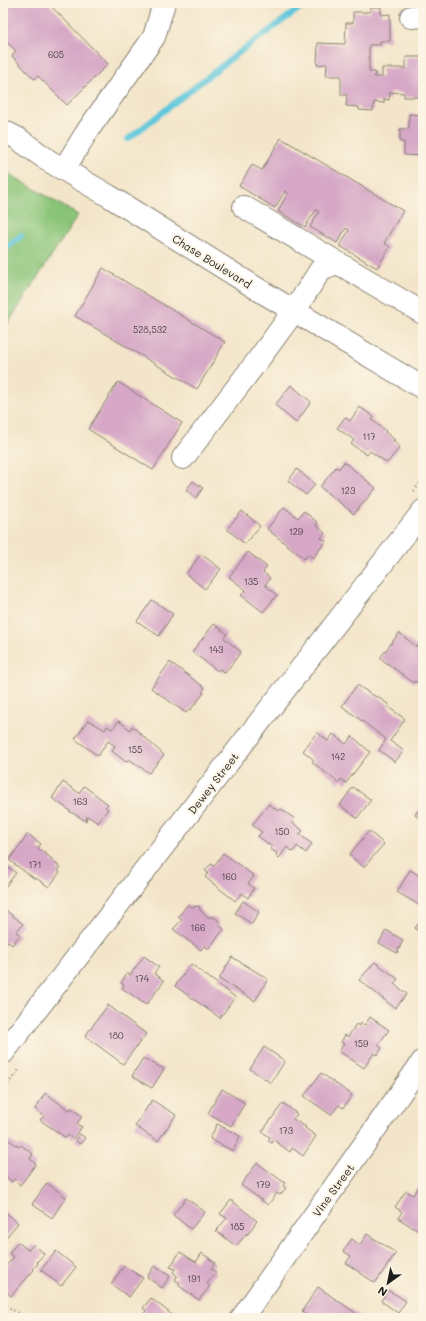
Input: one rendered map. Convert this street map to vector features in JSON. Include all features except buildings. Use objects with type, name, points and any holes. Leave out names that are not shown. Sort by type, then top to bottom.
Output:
[{"type":"street","points":[[64,169],[88,130],[154,37],[164,3]]},
{"type":"street","name":"Chase Boulevard","points":[[3,131],[18,138],[64,169],[294,311],[423,388]]},
{"type":"street","points":[[244,207],[423,313]]},
{"type":"street","points":[[183,458],[294,311],[321,269],[338,264]]},
{"type":"street","name":"Dewey Street","points":[[3,1053],[423,512]]},
{"type":"street","name":"Vine Street","points":[[242,1318],[423,1061]]},
{"type":"path","points":[[3,1304],[26,1318]]},
{"type":"green space","points":[[3,170],[78,215],[3,331]]},
{"type":"waterway","points":[[128,139],[237,54],[307,3]]},
{"type":"waterway","points":[[3,251],[21,236]]}]
